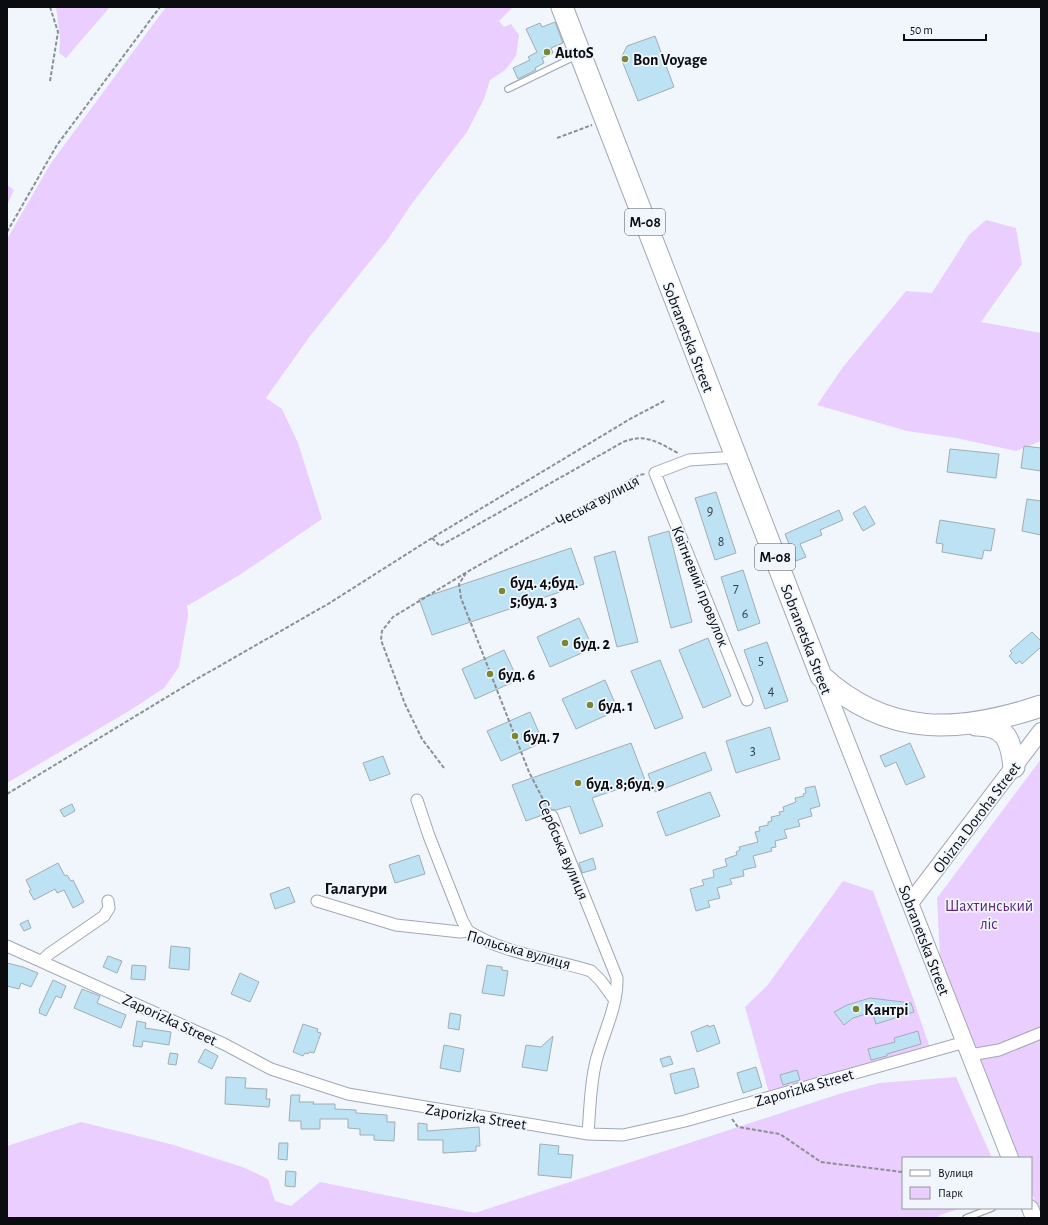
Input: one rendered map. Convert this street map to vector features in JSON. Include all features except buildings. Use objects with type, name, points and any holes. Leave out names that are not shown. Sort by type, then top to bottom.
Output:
[{"type":"highway","name":"Sobranetska Street","points":[[562,7],[821,676]]},
{"type":"highway","name":"М-08","points":[[821,676],[839,692],[859,705],[882,715],[920,725],[967,725],[1017,714],[1041,706]]},
{"type":"highway","points":[[967,725],[993,726],[1004,733],[1010,744],[1014,767]]},
{"type":"main road","name":"Sobranetska Street","points":[[821,676],[911,902],[1010,1157]]},
{"type":"main road","name":"Obizna Doroha Street","points":[[911,902],[1041,731]]},
{"type":"street","name":"Чеська вулиця","points":[[655,473],[689,460],[736,457]]},
{"type":"street","name":"Квітневий провулок","points":[[655,473],[747,700]]},
{"type":"street","points":[[417,800],[429,836],[462,920],[468,931]]},
{"type":"street","name":"Сербська вулиця","points":[[552,816],[617,978],[617,988],[610,1021],[601,1042],[590,1092],[588,1134]]},
{"type":"street","name":"Польська вулиця","points":[[317,901],[396,925],[460,932],[468,931],[478,937],[505,948],[591,971],[601,981],[614,1000]]},
{"type":"street","points":[[42,961],[49,954],[104,916],[109,908],[108,902]]},
{"type":"street","name":"Zaporizka Street","points":[[7,946],[224,1044],[271,1068],[348,1094],[588,1134],[623,1135],[967,1049],[998,1050],[1041,1033]]},
{"type":"lane","points":[[508,90],[580,54]]},
{"type":"lane","points":[[966,1218],[989,1209]]},
{"type":"path","points":[[50,7],[58,32],[50,81]]},
{"type":"path","points":[[7,232],[57,145],[160,7]]},
{"type":"path","points":[[557,138],[606,119]]},
{"type":"path","points":[[7,794],[195,680],[328,604],[432,538],[630,419],[666,400]]},
{"type":"path","points":[[432,538],[440,546],[622,442],[634,438],[654,440],[689,460]]},
{"type":"path","name":"Чеська вулиця","points":[[444,768],[422,739],[405,704],[381,640],[382,631],[393,617],[467,572],[639,475],[655,473]]},
{"type":"path","name":"Сербська вулиця","points":[[467,572],[460,584],[461,598],[529,772],[552,816]]},
{"type":"path","points":[[725,1110],[738,1127],[780,1134],[821,1162],[902,1172]]},
{"type":"green space","points":[[56,7],[110,7],[66,58],[59,53],[60,38]]},
{"type":"green space","points":[[166,7],[513,7],[499,21],[504,27],[511,24],[519,35],[516,56],[505,70],[490,80],[484,99],[467,132],[413,202],[388,239],[310,336],[266,398],[282,409],[298,443],[322,519],[241,574],[187,606],[188,615],[179,667],[164,688],[129,711],[7,783],[7,239],[51,163]]},
{"type":"green space","points":[[7,185],[14,190],[7,205]]},
{"type":"green space","points":[[986,220],[1016,228],[1022,264],[981,322],[1041,333],[1041,441],[1016,451],[956,438],[907,431],[817,405],[843,367],[906,291],[932,293],[969,235]]},
{"type":"green space","name":"Шахтинський ліс","points":[[1041,759],[1041,1215],[1032,1193],[1032,1157],[1017,1157],[940,957],[937,898]]},
{"type":"green space","points":[[843,881],[873,891],[930,1048],[769,1093],[745,1007],[767,986]]},
{"type":"green space","points":[[956,1077],[992,1157],[902,1157],[902,1209],[959,1209],[940,1215],[937,1218],[7,1218],[7,1146],[81,1122],[174,1145],[245,1168],[268,1179],[275,1201],[291,1206],[320,1182],[475,1213],[839,1094],[879,1083]]},
{"type":"place","name":"AutoS","points":[[547,52]]},
{"type":"place","name":"Bon Voyage","points":[[625,59]]},
{"type":"place","name":"буд. 4;буд. 5;буд. 3","points":[[502,591]]},
{"type":"place","name":"буд. 2","points":[[565,643]]},
{"type":"place","name":"буд. 6","points":[[490,674]]},
{"type":"place","name":"буд. 1","points":[[590,705]]},
{"type":"place","name":"буд. 7","points":[[515,736]]},
{"type":"place","name":"буд. 8;буд. 9","points":[[578,783]]},
{"type":"place","name":"Кантрі","points":[[856,1009]]},
{"type":"district","name":"Галагури","points":[[356,888]]}]
